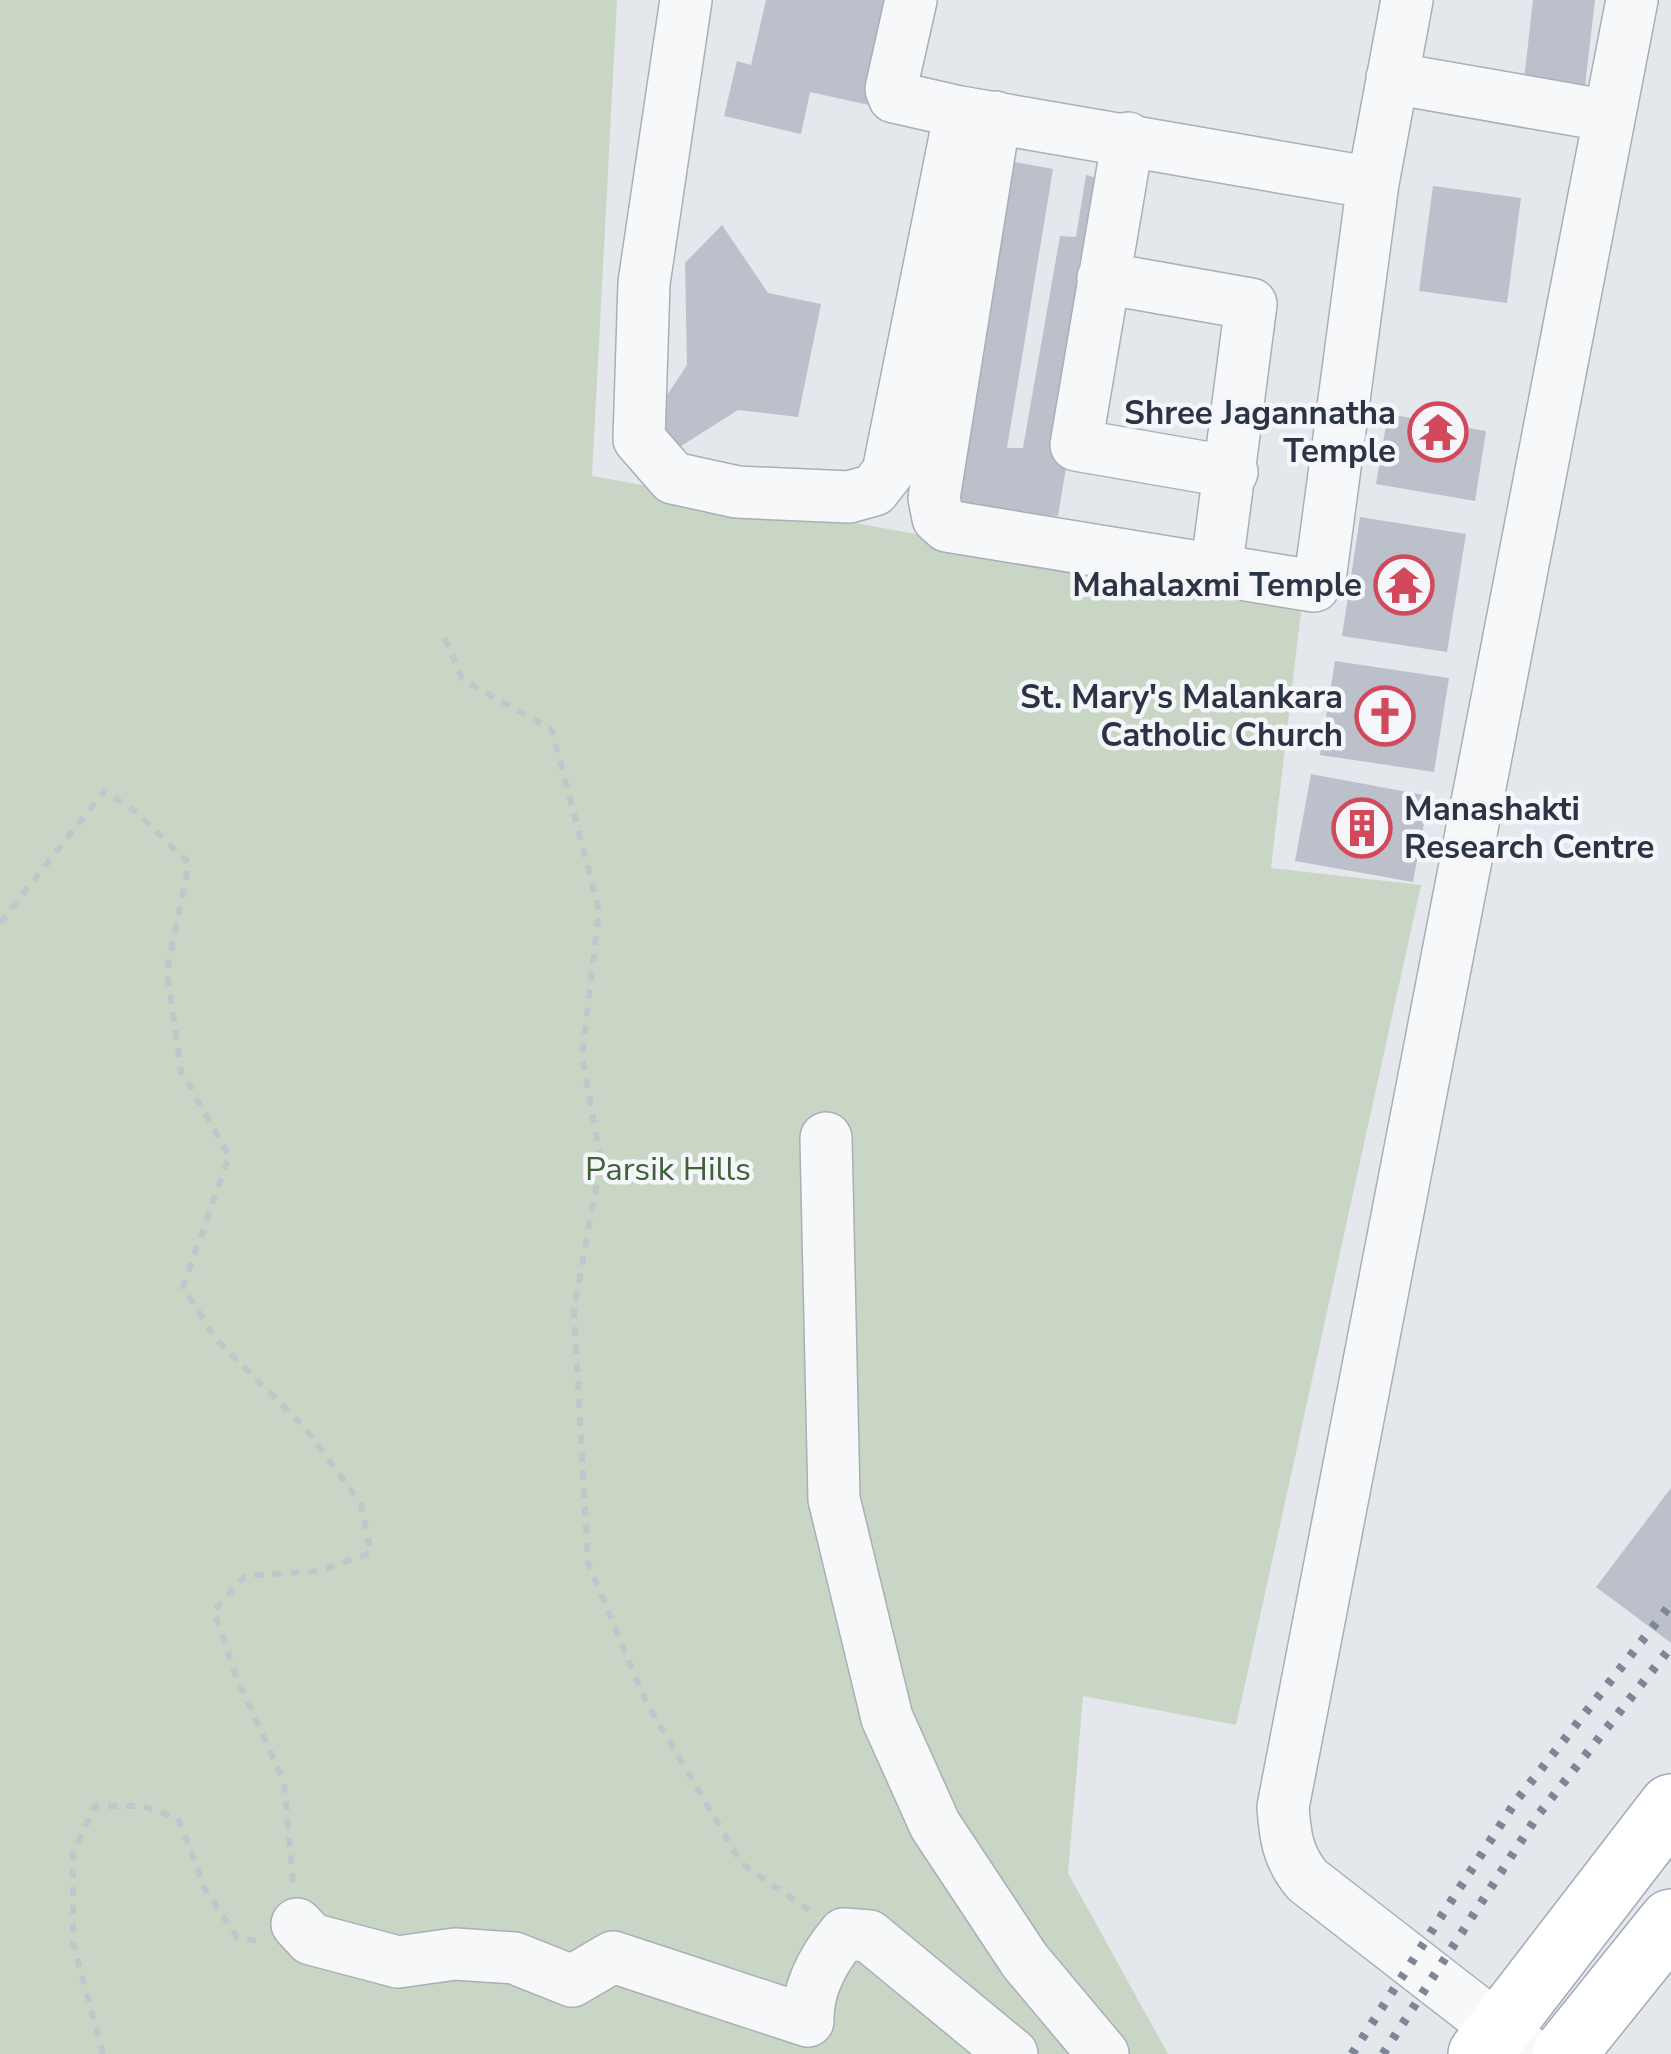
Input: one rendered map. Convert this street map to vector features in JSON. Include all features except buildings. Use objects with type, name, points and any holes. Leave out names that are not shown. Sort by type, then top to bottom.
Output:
[{"type":"main road","points":[[1503,2046],[1671,1806]]},
{"type":"main road","points":[[1564,2054],[1671,1921]]},
{"type":"street","points":[[686,0],[644,283],[639,440],[674,478],[737,492],[849,497],[874,490],[896,449],[978,114]]},
{"type":"street","points":[[911,0],[894,98],[1373,183]]},
{"type":"street","points":[[978,114],[934,498],[938,518],[947,526],[1314,586],[1321,572],[1373,183],[1407,0]]},
{"type":"street","points":[[1503,2046],[1307,1880],[1293,1863],[1283,1807],[1632,0]]},
{"type":"street","points":[[1392,78],[1609,116]]},
{"type":"street","points":[[1128,138],[1076,445],[1232,472]]},
{"type":"street","points":[[1102,278],[1251,304],[1216,572]]},
{"type":"street","points":[[826,1138],[834,1498],[886,1718],[935,1826],[1025,1961],[1103,2054]]},
{"type":"street","points":[[296,1924],[311,1939],[398,1962],[455,1954],[514,1958],[572,1981],[613,1958],[808,2021],[808,2007],[825,1958],[844,1934],[869,1936],[1012,2054]]},
{"type":"path","points":[[445,638],[462,679],[552,730],[599,910],[582,1058],[601,1160],[574,1309],[588,1563],[646,1702],[742,1864],[844,1934]]},
{"type":"path","points":[[0,922],[104,791],[136,812],[189,863],[167,971],[181,1071],[229,1156],[183,1287],[214,1338],[306,1429],[361,1504],[371,1553],[318,1571],[245,1576],[214,1611],[235,1674],[284,1782],[296,1924],[273,1944],[237,1937],[206,1889],[178,1818],[142,1806],[95,1806],[73,1852],[73,1943],[103,2054]]},
{"type":"green space","name":"Parsik Hills","points":[[0,0],[617,0],[592,476],[1302,603],[1271,868],[1421,885],[1236,1725],[1083,1696],[1068,1873],[1168,2054],[0,2054]]},
{"type":"railway","points":[[1352,2054],[1516,1801],[1671,1604]]},
{"type":"railway","points":[[1383,2054],[1538,1815],[1671,1647]]},
{"type":"place","name":"Shree Jagannatha Temple","points":[[1438,432]]},
{"type":"place","name":"Mahalaxmi Temple","points":[[1404,585]]},
{"type":"place","name":"St. Mary's Malankara Catholic Church","points":[[1385,716]]},
{"type":"place","name":"Manashakti Research Centre","points":[[1362,828]]}]
